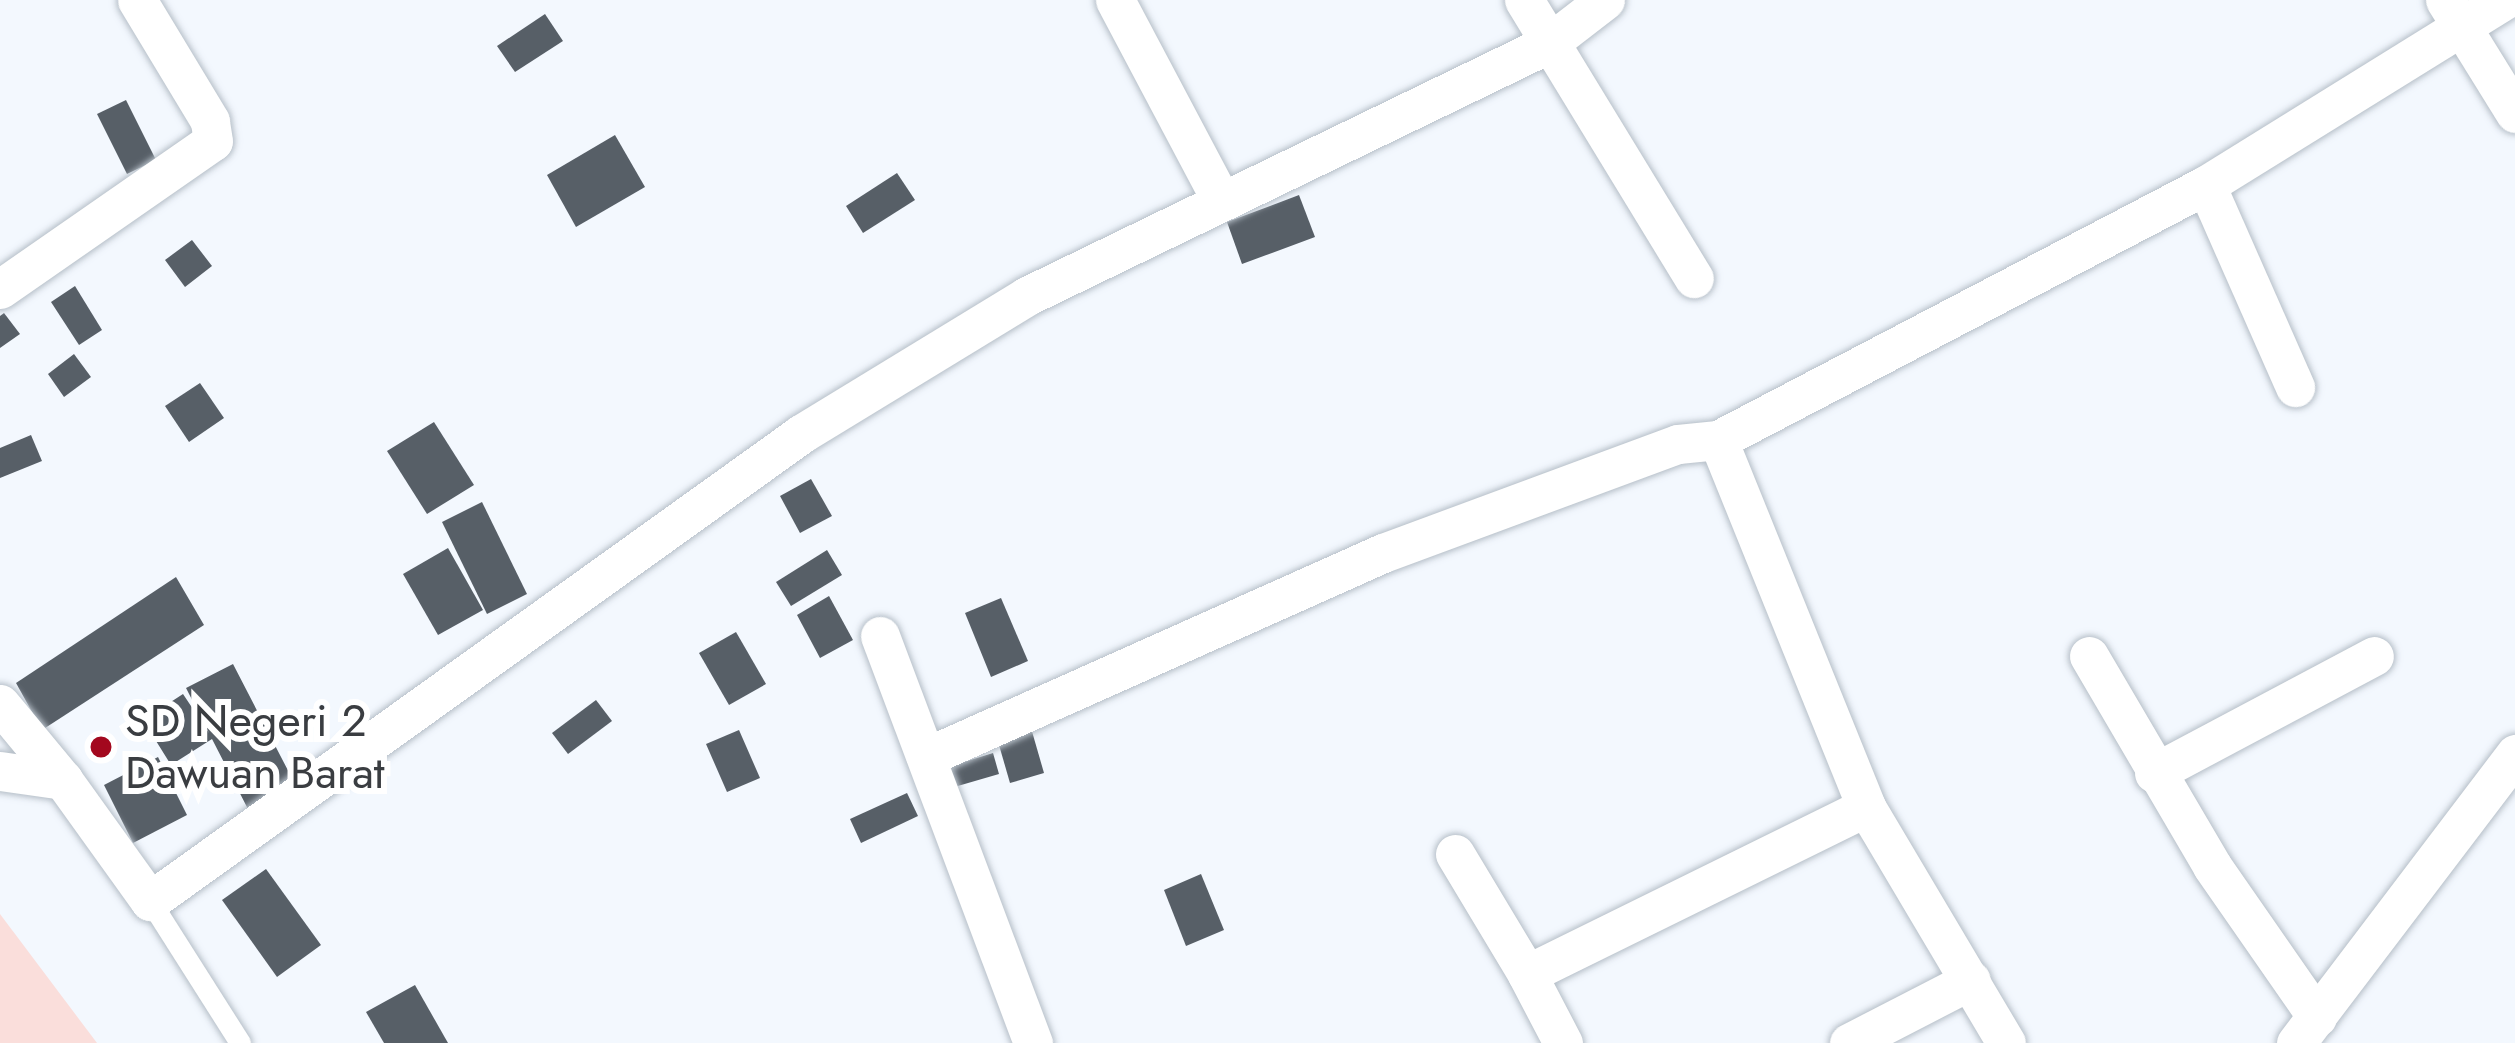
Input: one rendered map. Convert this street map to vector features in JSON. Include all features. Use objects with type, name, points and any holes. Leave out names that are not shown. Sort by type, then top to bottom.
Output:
[{"type":"street","points":[[0,289],[213,141],[210,121],[137,0]]},
{"type":"street","points":[[1115,0],[1220,198]]},
{"type":"street","points":[[1524,0],[1694,278]]},
{"type":"street","points":[[0,704],[63,780],[150,901],[801,434],[1027,296],[1220,198],[1548,44],[1605,0]]},
{"type":"street","points":[[926,758],[1383,553],[1678,444],[1718,440],[2206,185],[2452,12],[2504,0]]},
{"type":"street","points":[[2452,12],[2515,112]]},
{"type":"street","points":[[2206,185],[2295,387]]},
{"type":"street","points":[[1718,440],[1866,806],[2006,1043]]},
{"type":"street","points":[[880,636],[1033,1043]]},
{"type":"street","points":[[2089,656],[2307,1030],[2515,754]]},
{"type":"street","points":[[2154,773],[2374,656]]},
{"type":"street","points":[[0,771],[63,780]]},
{"type":"street","points":[[1527,974],[1866,806]]},
{"type":"street","points":[[1455,854],[1563,1043]]},
{"type":"street","points":[[1850,1043],[1971,980]]},
{"type":"lane","points":[[150,901],[240,1043]]},
{"type":"shaded area","points":[[0,914],[97,1043],[0,1043]]},
{"type":"building","points":[[545,14],[563,41],[515,72],[497,46]]},
{"type":"building","points":[[126,100],[156,160],[127,174],[97,114]]},
{"type":"building","points":[[615,135],[645,187],[576,227],[547,175]]},
{"type":"building","points":[[897,173],[915,200],[863,233],[846,206]]},
{"type":"building","points":[[1299,195],[1315,237],[1242,264],[1227,222]]},
{"type":"building","points":[[192,240],[212,266],[185,287],[165,260]]},
{"type":"building","points":[[75,286],[102,330],[79,345],[51,302]]},
{"type":"building","points":[[4,313],[20,334],[0,348],[0,316]]},
{"type":"building","points":[[74,354],[91,377],[64,397],[48,374]]},
{"type":"building","points":[[200,383],[224,418],[189,442],[165,406]]},
{"type":"building","points":[[434,422],[474,485],[427,514],[387,451]]},
{"type":"building","points":[[31,435],[42,461],[0,478],[0,448]]},
{"type":"building","points":[[811,479],[832,516],[800,533],[780,496]]},
{"type":"building","points":[[482,502],[527,594],[487,614],[442,522]]},
{"type":"building","points":[[448,548],[483,610],[438,635],[403,574]]},
{"type":"building","points":[[827,550],[842,575],[791,606],[776,582]]},
{"type":"building","points":[[176,577],[204,625],[42,730],[16,683]]},
{"type":"building","points":[[829,596],[853,640],[820,658],[797,615]]},
{"type":"building","points":[[1001,598],[1028,661],[991,677],[965,613]]},
{"type":"building","points":[[736,632],[766,684],[729,705],[699,653]]},
{"type":"building","points":[[233,664],[296,786],[249,811],[212,739],[171,765],[143,720],[183,694],[209,733],[186,688]]},
{"type":"building","points":[[596,700],[612,721],[568,754],[552,733]]},
{"type":"building","points":[[1031,728],[1044,773],[1010,783],[997,738]]},
{"type":"building","points":[[739,730],[760,778],[727,792],[706,744]]},
{"type":"building","points":[[993,753],[999,774],[944,790],[938,770]]},
{"type":"building","points":[[158,757],[187,815],[133,843],[104,785]]},
{"type":"building","points":[[907,793],[918,816],[861,843],[850,819]]},
{"type":"building","points":[[266,869],[321,945],[277,977],[222,900]]},
{"type":"building","points":[[1201,874],[1224,930],[1186,946],[1164,890]]},
{"type":"building","points":[[415,985],[448,1043],[384,1043],[366,1012]]},
{"type":"place","name":"SD Negeri 2 Dawuan Barat","points":[[101,747]]}]
